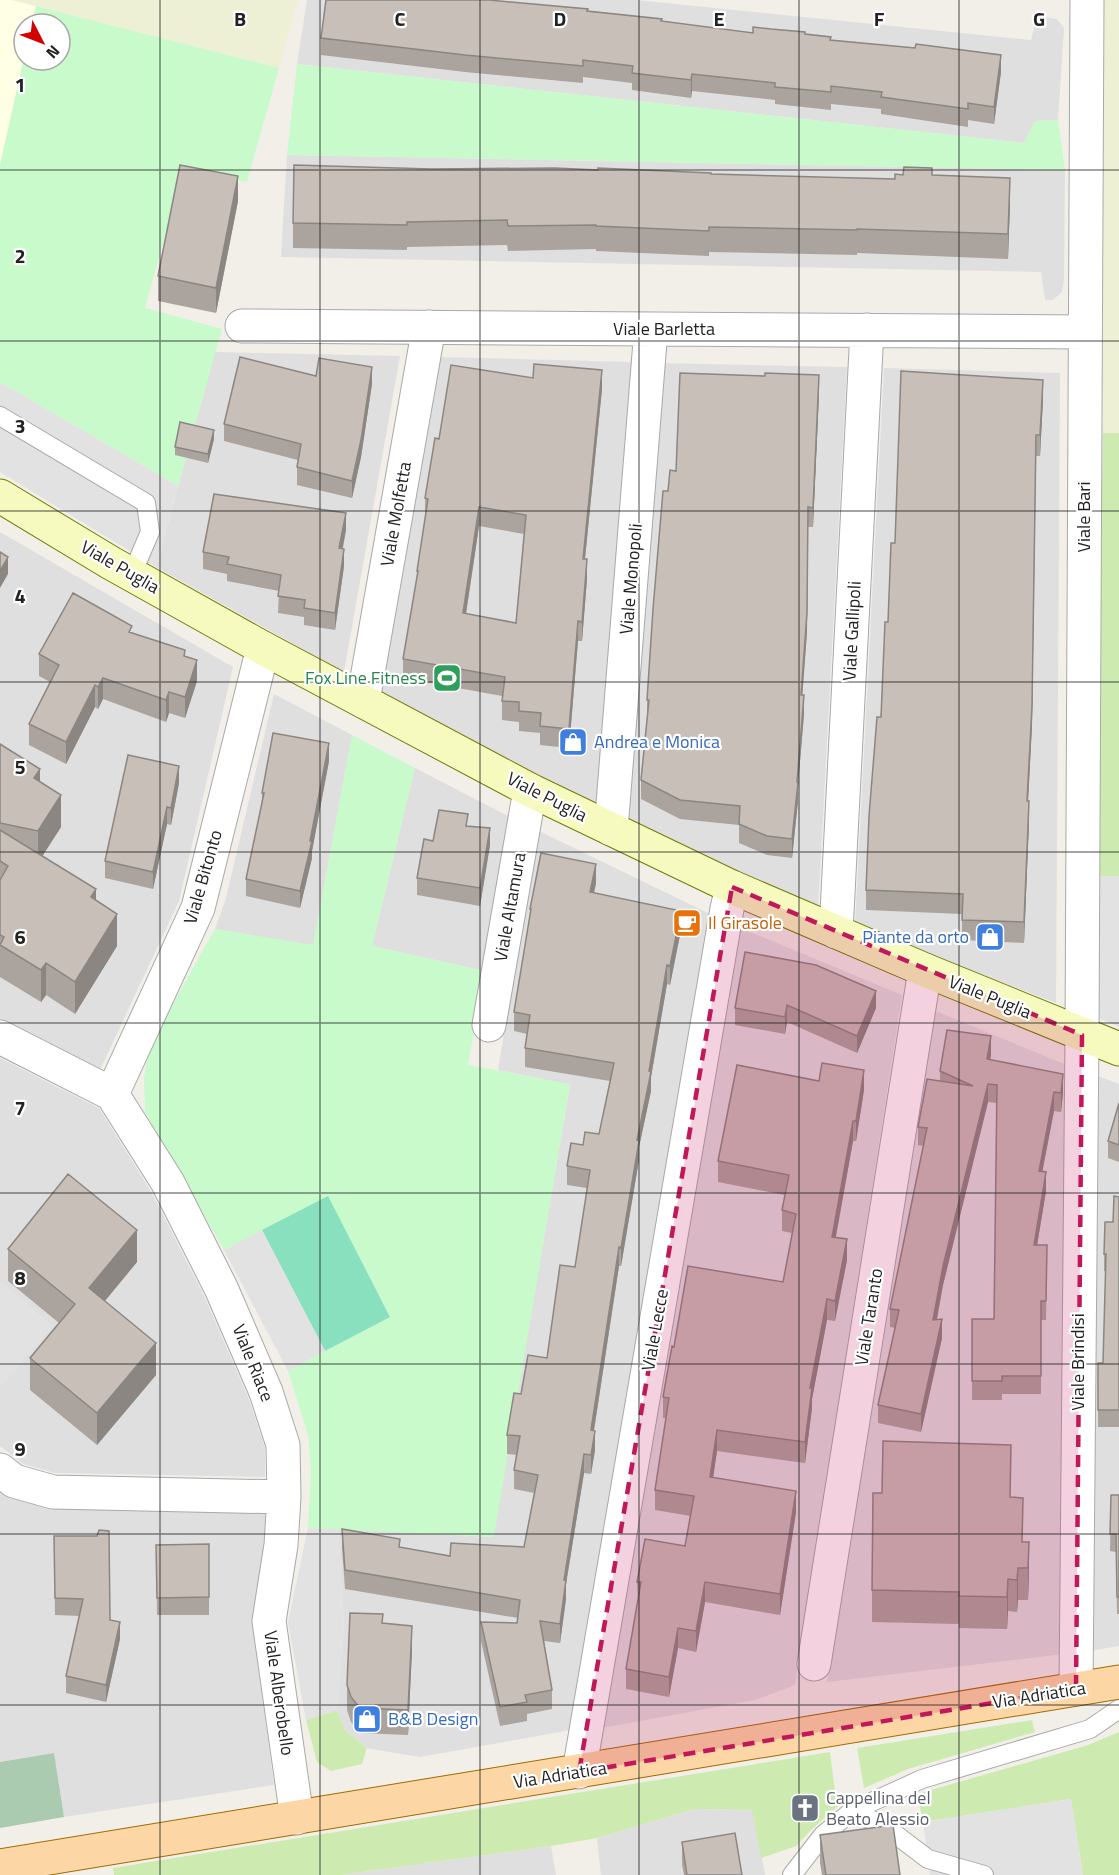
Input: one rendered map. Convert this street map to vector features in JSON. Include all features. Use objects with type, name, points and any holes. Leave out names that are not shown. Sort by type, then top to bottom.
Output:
[{"type":"main road","name":"Viale Puglia","points":[[0,496],[263,648],[530,790],[732,887],[925,970],[1119,1049]]},
{"type":"main road","name":"Via Adriatica","points":[[0,1866],[1119,1682]]},
{"type":"street","name":"Viale Bari","points":[[1082,1035],[1087,0]]},
{"type":"street","name":"Viale Barletta","points":[[242,326],[1085,332]]},
{"type":"street","name":"Viale Molfetta","points":[[363,701],[429,327]]},
{"type":"street","name":"Viale Monopoli","points":[[611,830],[651,329]]},
{"type":"street","name":"Viale Gallipoli","points":[[836,932],[867,330]]},
{"type":"street","name":"Viale Bitonto","points":[[112,1094],[198,908],[263,648]]},
{"type":"street","name":"Viale Altamura","points":[[489,1025],[530,790]]},
{"type":"street","name":"Viale Lecce","points":[[579,1772],[732,887]]},
{"type":"street","name":"Viale Taranto","points":[[814,1664],[925,970]]},
{"type":"street","name":"Viale Brindisi","points":[[1076,1689],[1082,1035]]},
{"type":"street","points":[[0,1037],[112,1094]]},
{"type":"street","name":"Viale Riace","points":[[112,1094],[168,1183],[221,1288],[266,1392],[283,1445],[284,1497]]},
{"type":"street","points":[[0,1470],[14,1481],[53,1492],[284,1497]]},
{"type":"street","name":"Viale Alberobello","points":[[284,1497],[281,1545],[268,1621],[297,1818]]},
{"type":"lane","points":[[0,416],[146,503],[150,532],[132,574]]},
{"type":"lane","points":[[792,1875],[823,1835],[852,1811],[922,1779],[1090,1729],[1119,1709]]},
{"type":"lane","points":[[852,1811],[884,1825],[928,1859],[984,1875]]},
{"type":"highlighted area","points":[[732,887],[1082,1035],[1076,1689],[579,1772]]},
{"type":"shaded area","points":[[0,0],[12,0],[36,6],[35,12],[12,12],[12,72],[21,72],[0,165]]},
{"type":"shaded area","points":[[12,0],[298,0],[279,68],[72,15],[72,12],[59,12]]},
{"type":"shaded area","points":[[307,0],[636,0],[1031,40],[1037,16],[1057,19],[1064,28],[1058,120],[1035,121],[1024,143],[297,64]]},
{"type":"shaded area","points":[[1102,0],[1119,0],[1119,433],[1103,433]]},
{"type":"shaded area","points":[[287,155],[1065,170],[1062,292],[1053,300],[1045,300],[1041,272],[281,257]]},
{"type":"shaded area","points":[[215,352],[400,356],[344,672],[156,567]]},
{"type":"shaded area","points":[[440,357],[632,362],[597,805],[381,693]]},
{"type":"shaded area","points":[[660,363],[847,367],[818,910],[624,820]]},
{"type":"shaded area","points":[[884,368],[1060,373],[1056,1003],[855,925]]},
{"type":"shaded area","points":[[0,382],[178,486],[156,567],[0,472]]},
{"type":"shaded area","points":[[0,532],[233,667],[179,901],[100,1070],[0,1019]]},
{"type":"shaded area","points":[[274,694],[352,735],[313,946],[215,929],[226,898]]},
{"type":"shaded area","points":[[415,768],[514,819],[485,971],[372,946]]},
{"type":"shaded area","points":[[537,830],[710,914],[571,1730],[420,1757],[367,1748],[345,1730],[337,1710],[344,1625],[338,1529],[493,1537],[570,1085],[498,1070]]},
{"type":"shaded area","points":[[1119,876],[1119,1027],[1098,1018],[1095,877]]},
{"type":"shaded area","points":[[736,926],[902,995],[795,1685],[755,1700],[602,1728]]},
{"type":"shaded area","points":[[933,1010],[1069,1066],[1064,1654],[827,1682]]},
{"type":"shaded area","points":[[0,1058],[99,1108],[152,1193],[204,1296],[249,1399],[265,1448],[265,1477],[55,1473],[23,1464],[0,1446]]},
{"type":"shaded area","points":[[1095,1075],[1119,1084],[1119,1646],[1090,1651]]},
{"type":"shaded area","points":[[262,1230],[325,1351],[288,1371],[224,1250]]},
{"type":"shaded area","points":[[0,1281],[53,1326],[0,1387]]},
{"type":"shaded area","points":[[0,1491],[6,1496],[51,1508],[267,1513],[265,1544],[252,1621],[274,1785],[64,1817],[54,1753],[0,1762]]},
{"type":"shaded area","points":[[308,1528],[338,1529],[344,1625],[337,1710],[306,1720],[288,1622]]},
{"type":"shaded area","points":[[54,1753],[64,1817],[0,1828],[0,1762]]},
{"type":"shaded area","points":[[1071,1799],[1083,1875],[930,1875],[923,1822]]},
{"type":"shaded area","points":[[695,1809],[753,1810],[765,1875],[601,1875],[597,1838]]},
{"type":"shaded area","points":[[551,1846],[556,1875],[341,1875]]},
{"type":"green space","points":[[36,6],[60,12],[35,12]]},
{"type":"green space","points":[[72,15],[279,68],[247,182],[182,173],[145,308],[222,329],[178,486],[0,382],[0,165],[21,72],[72,72]]},
{"type":"green space","points":[[297,64],[1024,143],[1035,121],[1058,120],[1065,170],[287,155]]},
{"type":"green space","points":[[1103,433],[1119,433],[1119,876],[1095,877]]},
{"type":"green space","points":[[352,735],[415,768],[372,946],[485,971],[468,1065],[570,1084],[494,1537],[308,1528],[311,1471],[308,1435],[288,1371],[390,1316],[328,1197],[224,1250],[145,1112],[144,1078],[150,1045],[215,929],[313,945]]},
{"type":"green space","points":[[328,1196],[390,1317],[325,1351],[262,1230]]},
{"type":"green space","points":[[337,1710],[345,1730],[367,1748],[362,1764],[331,1771],[317,1762],[306,1720]]},
{"type":"green space","points":[[1032,1720],[1035,1732],[908,1769],[864,1788],[857,1748]]},
{"type":"green space","points":[[1119,1732],[1119,1875],[1083,1875],[1071,1799],[923,1822],[917,1794],[1088,1745]]},
{"type":"green space","points":[[830,1752],[837,1807],[796,1846],[761,1858],[752,1810],[695,1809],[597,1838],[341,1875],[114,1875],[113,1868]]},
{"type":"building","points":[[326,0],[489,0],[588,9],[587,11],[662,19],[661,21],[753,33],[753,27],[805,32],[805,34],[831,37],[830,40],[915,48],[916,44],[1001,55],[994,107],[968,103],[968,109],[881,97],[882,92],[831,86],[831,92],[775,87],[775,83],[692,74],[691,80],[632,73],[633,66],[583,60],[583,66],[321,38]]},
{"type":"building","points":[[180,165],[238,176],[216,288],[158,276]]},
{"type":"building","points":[[294,165],[432,169],[598,170],[598,168],[711,174],[895,179],[895,174],[903,175],[904,167],[932,168],[932,175],[1010,178],[1008,234],[857,229],[709,227],[709,231],[596,225],[508,226],[507,220],[407,222],[407,225],[293,223]]},
{"type":"building","points":[[240,357],[316,376],[319,358],[372,367],[352,481],[297,467],[301,444],[224,424]]},
{"type":"building","points":[[534,364],[602,370],[583,559],[587,559],[582,622],[578,621],[569,729],[540,726],[541,713],[519,711],[519,702],[502,701],[505,677],[403,659],[428,499],[425,498],[435,438],[439,439],[451,365],[533,378]],"holes":[[[479,507],[526,515],[516,623],[463,613]]]},
{"type":"building","points":[[901,371],[1043,380],[1040,435],[1036,435],[1032,706],[1024,922],[962,920],[963,894],[866,890],[877,717],[881,717],[885,622],[888,622],[891,543],[895,543]]},
{"type":"building","points":[[680,373],[819,375],[813,508],[808,507],[807,612],[801,695],[804,695],[792,839],[767,836],[739,824],[740,806],[680,800],[641,780],[649,700],[647,700],[653,609],[663,491],[668,491],[670,470],[676,471]]},
{"type":"building","points":[[180,422],[214,430],[208,454],[175,447]]},
{"type":"building","points":[[214,494],[346,513],[339,548],[344,549],[335,613],[304,608],[305,600],[278,596],[281,575],[227,564],[229,557],[203,552]]},
{"type":"building","points":[[0,552],[8,557],[0,571]]},
{"type":"building","points":[[73,593],[132,626],[129,632],[185,650],[184,656],[197,660],[185,697],[169,692],[166,700],[103,678],[98,687],[95,685],[66,742],[29,724],[59,665],[39,654]]},
{"type":"building","points":[[273,733],[329,743],[310,841],[312,841],[300,891],[246,879],[264,793],[262,793]]},
{"type":"building","points":[[0,744],[40,769],[34,778],[61,795],[38,831],[0,823]]},
{"type":"building","points":[[128,755],[179,766],[171,808],[167,807],[153,872],[105,861]]},
{"type":"building","points":[[439,810],[468,814],[466,826],[490,828],[480,888],[417,878],[424,839],[433,841]]},
{"type":"building","points":[[0,830],[96,889],[91,897],[117,914],[75,982],[46,963],[41,970],[0,945],[4,937],[0,935],[0,880],[8,866],[0,861]]},
{"type":"building","points":[[541,853],[596,864],[590,892],[681,911],[670,966],[667,965],[649,1071],[651,1072],[637,1140],[639,1141],[621,1248],[619,1247],[591,1430],[595,1431],[591,1455],[584,1454],[564,1580],[566,1580],[560,1624],[540,1621],[552,1690],[525,1695],[527,1702],[500,1707],[481,1622],[517,1623],[520,1600],[345,1570],[342,1529],[400,1539],[399,1547],[450,1556],[451,1543],[524,1547],[538,1475],[514,1470],[520,1436],[507,1435],[514,1393],[521,1394],[528,1355],[547,1358],[560,1265],[575,1267],[590,1170],[567,1166],[571,1143],[583,1145],[585,1132],[599,1134],[614,1063],[525,1048],[530,1015],[514,1012]]},
{"type":"building","points":[[745,952],[816,965],[876,991],[857,1036],[787,1005],[785,1017],[735,1008]]},
{"type":"building","points":[[947,1030],[991,1036],[987,1059],[1063,1074],[1061,1093],[1054,1092],[1039,1171],[1046,1172],[1034,1245],[1047,1245],[1046,1301],[1041,1301],[1041,1376],[1002,1376],[1002,1381],[972,1381],[972,1319],[994,1319],[997,1085],[988,1084],[943,1266],[933,1320],[942,1319],[921,1414],[878,1405],[899,1310],[890,1309],[927,1128],[918,1127],[927,1079],[973,1086],[940,1071]]},
{"type":"building","points":[[822,1063],[864,1070],[832,1237],[847,1239],[835,1301],[827,1299],[810,1388],[812,1388],[805,1442],[717,1430],[710,1477],[796,1491],[780,1594],[705,1582],[696,1631],[678,1628],[669,1677],[626,1669],[641,1582],[637,1582],[645,1539],[685,1546],[694,1496],[655,1490],[669,1398],[663,1397],[688,1266],[783,1282],[796,1214],[782,1210],[789,1175],[718,1161],[737,1065],[819,1081]]},
{"type":"building","points":[[1119,1103],[1119,1145],[1108,1141]]},
{"type":"building","points":[[68,1174],[137,1230],[89,1288],[156,1343],[97,1413],[30,1358],[75,1304],[8,1249]]},
{"type":"building","points":[[1114,1196],[1119,1197],[1119,1410],[1098,1410],[1098,1363],[1103,1363],[1105,1222],[1113,1222]]},
{"type":"building","points":[[883,1441],[1011,1445],[1010,1497],[1023,1498],[1022,1542],[1029,1542],[1028,1568],[1018,1568],[1017,1580],[1008,1579],[1007,1597],[959,1596],[959,1592],[872,1590],[873,1493],[882,1493]]},
{"type":"building","points":[[1111,1495],[1119,1495],[1119,1597],[1117,1597],[1116,1534],[1110,1534]]},
{"type":"building","points":[[99,1530],[109,1531],[110,1620],[120,1622],[106,1685],[66,1676],[83,1599],[55,1598],[54,1536],[97,1536]]},
{"type":"building","points":[[209,1544],[209,1597],[157,1598],[156,1545]]},
{"type":"building","points":[[350,1613],[383,1614],[382,1623],[412,1626],[408,1710],[360,1708],[351,1697],[347,1685]]},
{"type":"building","points":[[893,1825],[900,1875],[826,1875],[820,1835]]},
{"type":"building","points":[[735,1833],[742,1875],[687,1875],[682,1842]]},
{"type":"place","name":"Fox Line Fitness","points":[[447,678]]},
{"type":"place","name":"Andrea e Monica","points":[[573,742]]},
{"type":"place","name":"Il Girasole","points":[[687,923]]},
{"type":"place","name":"Piante da orto","points":[[990,937]]},
{"type":"place","name":"B&B Design","points":[[367,1719]]},
{"type":"place","name":"Cappellina del Beato Alessio","points":[[805,1808]]}]
